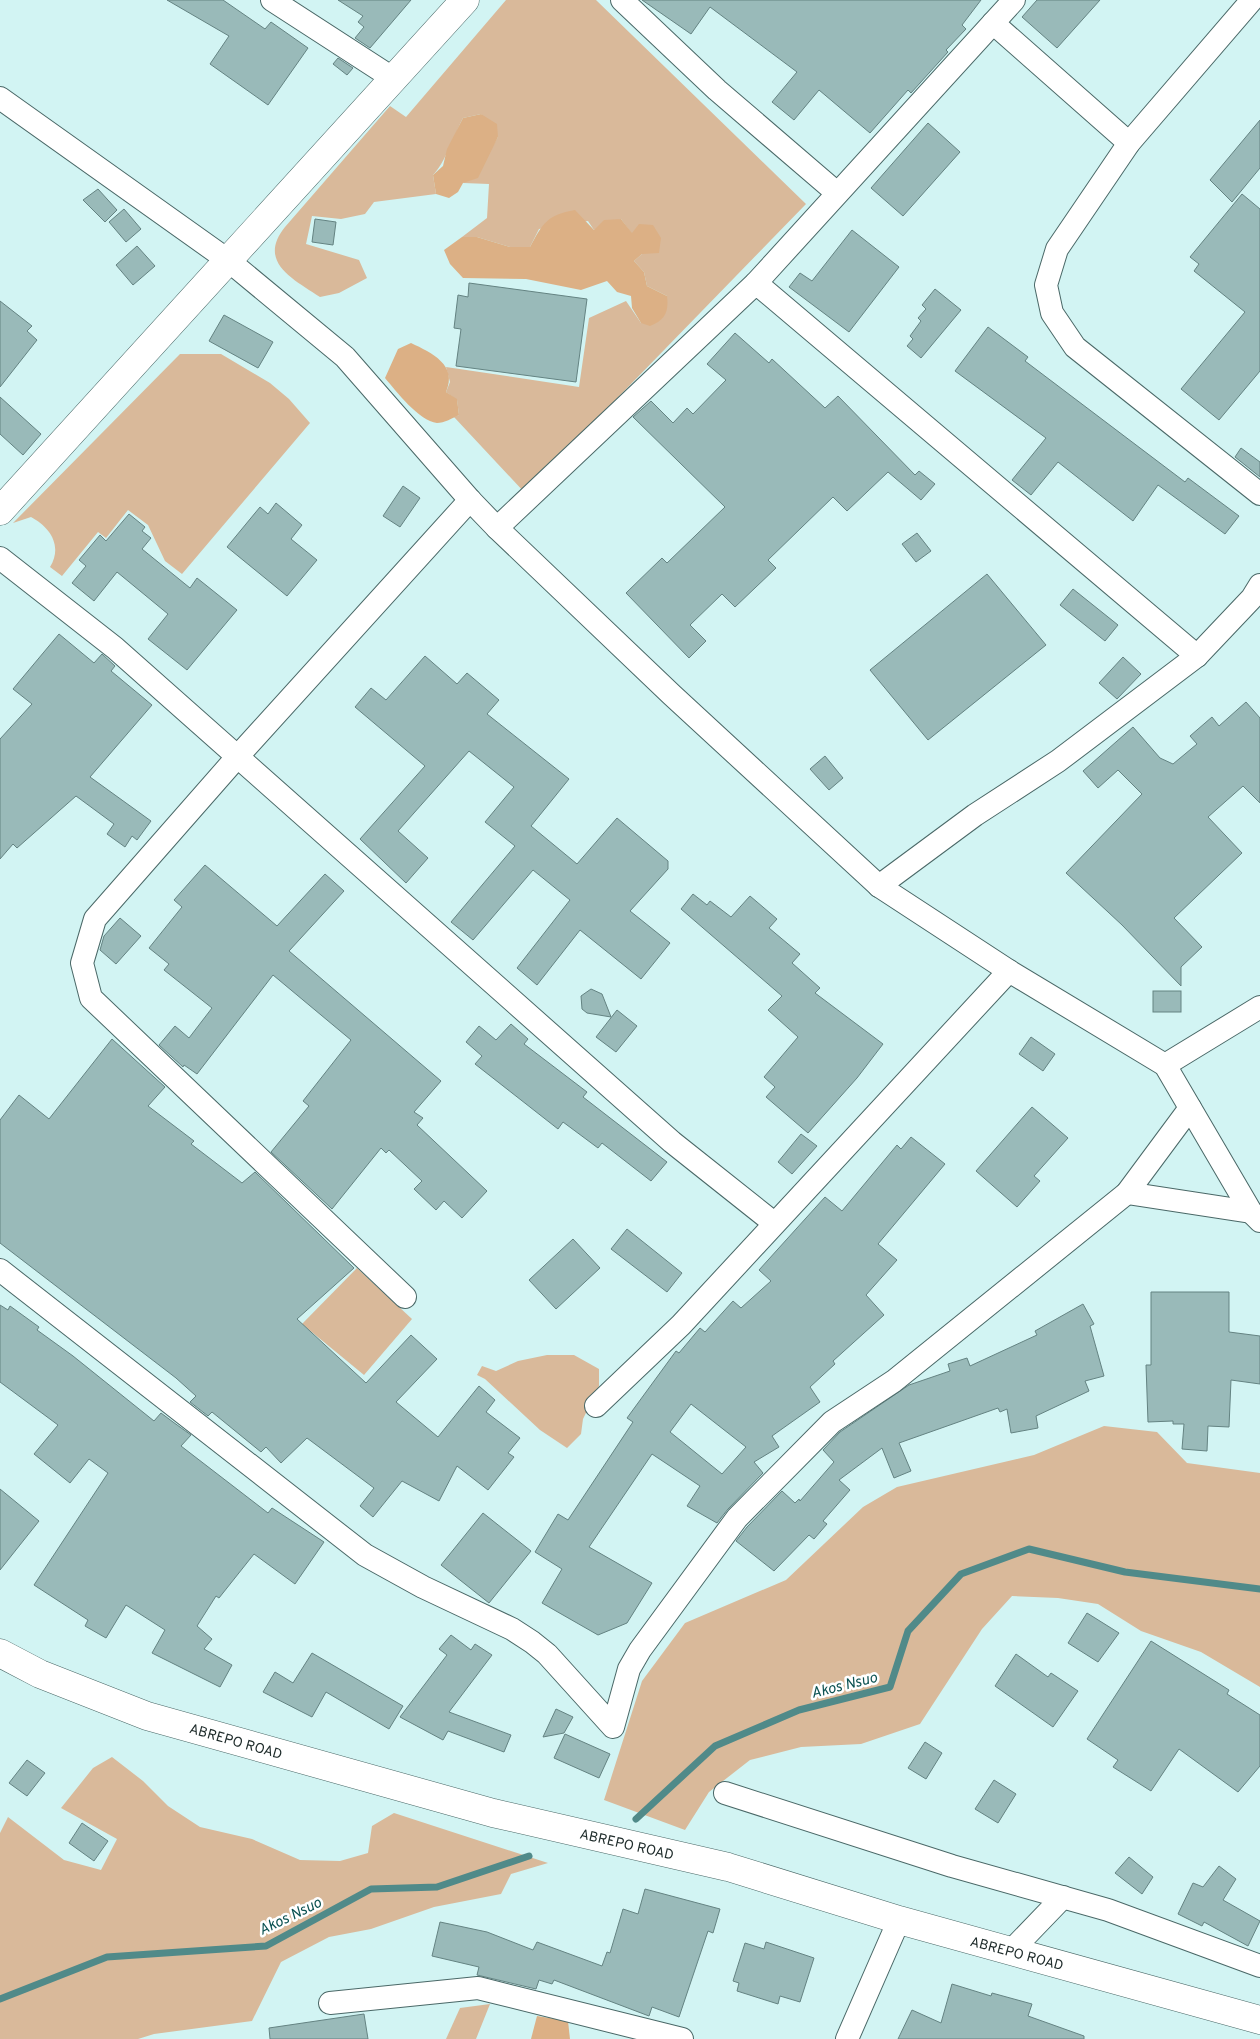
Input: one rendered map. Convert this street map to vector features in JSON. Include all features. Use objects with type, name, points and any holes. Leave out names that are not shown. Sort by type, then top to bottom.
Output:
[{"type":"main road","points":[[0,510],[465,0]]},
{"type":"main road","name":"ABREPO ROAD","points":[[0,1653],[40,1674],[147,1716],[493,1813],[728,1868],[899,1920],[1260,2020]]},
{"type":"street","points":[[272,0],[394,79]]},
{"type":"street","points":[[622,0],[717,90],[837,193]]},
{"type":"street","points":[[497,528],[756,283],[1014,0]]},
{"type":"street","points":[[1252,0],[1129,143],[1057,249],[1046,285],[1052,313],[1075,347],[1260,494]]},
{"type":"street","points":[[993,23],[1129,143]]},
{"type":"street","points":[[0,98],[229,261],[346,357],[470,500],[497,528],[672,695],[879,886],[1009,971],[1165,1065],[1255,1217]]},
{"type":"street","points":[[756,283],[1197,656]]},
{"type":"street","points":[[405,1297],[91,998],[82,963],[95,919],[238,756],[470,500]]},
{"type":"street","points":[[0,558],[114,648],[672,1142],[774,1223]]},
{"type":"street","points":[[879,886],[975,814],[1058,761],[1197,656],[1252,598],[1260,585]]},
{"type":"street","points":[[596,1406],[681,1325],[1009,971]]},
{"type":"street","points":[[1165,1065],[1260,1007]]},
{"type":"street","points":[[0,1270],[365,1555],[423,1587],[512,1629],[540,1648],[613,1727],[627,1676],[637,1656],[737,1518],[832,1422],[894,1381],[1127,1193],[1190,1108]]},
{"type":"street","points":[[1127,1193],[1255,1217]]},
{"type":"street","points":[[725,1793],[952,1866],[1108,1910],[1260,1966]]},
{"type":"street","points":[[1011,1951],[1063,1897]]},
{"type":"street","points":[[847,2039],[899,1920]]},
{"type":"street","points":[[330,2003],[478,1988],[682,2039]]},
{"type":"shaded area","points":[[506,0],[596,0],[806,204],[525,493],[454,417],[459,415],[457,400],[446,392],[450,382],[446,367],[579,387],[589,318],[626,301],[641,323],[667,296],[647,286],[644,272],[634,261],[642,254],[632,234],[621,219],[594,230],[588,221],[539,229],[530,247],[510,247],[477,237],[462,237],[487,218],[489,184],[463,183],[487,156],[498,137],[481,114],[463,118],[445,156],[433,175],[436,194],[374,202],[365,214],[341,219],[312,216],[306,244],[359,260],[367,278],[339,293],[320,297],[299,283],[282,268],[277,260],[275,250],[277,239],[285,227],[390,106],[406,117]]},
{"type":"shaded area","points":[[481,114],[497,124],[498,137],[478,178],[463,183],[458,192],[449,198],[436,194],[433,175],[443,166],[447,149],[463,118]]},
{"type":"shaded area","points":[[575,210],[594,230],[604,220],[621,219],[632,233],[639,224],[653,225],[661,238],[659,253],[642,254],[634,261],[644,272],[647,286],[667,296],[665,315],[659,321],[650,326],[641,323],[632,308],[631,296],[617,292],[607,281],[581,290],[526,279],[463,278],[450,264],[444,250],[462,237],[477,237],[510,247],[530,247],[547,221],[558,215]]},
{"type":"shaded area","points":[[411,343],[427,351],[446,367],[449,374],[449,383],[446,392],[457,399],[459,415],[440,423],[430,421],[408,405],[385,378],[398,349]]},
{"type":"shaded area","points":[[180,354],[221,354],[270,383],[289,399],[310,423],[182,574],[165,561],[148,525],[128,510],[106,538],[98,532],[62,576],[50,567],[54,559],[55,545],[44,526],[31,517],[13,523]]},
{"type":"shaded area","points":[[357,1268],[412,1319],[364,1375],[302,1324]]},
{"type":"shaded area","points":[[547,1355],[574,1355],[599,1369],[599,1386],[583,1419],[581,1434],[567,1448],[540,1430],[485,1379],[477,1375],[482,1366],[496,1371],[518,1361]]},
{"type":"shaded area","points":[[1104,1426],[1157,1432],[1187,1463],[1260,1473],[1260,1687],[1201,1652],[1141,1631],[1098,1604],[1058,1598],[1012,1596],[982,1629],[920,1724],[861,1744],[801,1747],[750,1760],[709,1792],[685,1830],[604,1800],[642,1681],[685,1623],[786,1580],[863,1507],[897,1487],[1034,1455]]},
{"type":"shaded area","points":[[112,1757],[143,1781],[168,1806],[200,1827],[252,1839],[300,1860],[340,1861],[368,1853],[372,1826],[394,1813],[548,1863],[511,1874],[501,1894],[434,1907],[371,1929],[329,1937],[281,1962],[252,2021],[154,2034],[138,2039],[0,2039],[0,1833],[8,1817],[64,1860],[101,1870],[117,1839],[61,1808],[93,1768]]},
{"type":"shaded area","points":[[490,2004],[476,2039],[446,2039],[460,2008]]},
{"type":"shaded area","points":[[537,2016],[568,2021],[570,2039],[531,2039]]},
{"type":"building","points":[[167,0],[223,0],[265,29],[271,22],[308,48],[268,105],[210,64],[229,36]]},
{"type":"building","points":[[338,0],[411,0],[370,48],[355,38],[364,27],[358,22],[363,16]]},
{"type":"building","points":[[642,0],[981,0],[962,25],[966,29],[946,50],[948,52],[911,93],[908,90],[870,133],[819,90],[794,120],[772,102],[797,72],[710,7],[691,34]]},
{"type":"building","points":[[1037,0],[1100,0],[1057,48],[1022,17]]},
{"type":"building","points":[[338,58],[353,68],[347,75],[333,64]]},
{"type":"building","points":[[1260,120],[1260,168],[1232,202],[1210,180]]},
{"type":"building","points":[[928,123],[960,152],[903,216],[871,188]]},
{"type":"building","points":[[98,189],[117,210],[105,222],[83,200]]},
{"type":"building","points":[[1242,194],[1260,209],[1260,371],[1219,420],[1181,389],[1245,312],[1194,271],[1199,264],[1190,257]]},
{"type":"building","points":[[124,209],[141,229],[126,242],[109,222]]},
{"type":"building","points":[[315,219],[336,222],[333,245],[312,242]]},
{"type":"building","points":[[852,230],[899,267],[849,332],[789,287],[800,273],[812,281]]},
{"type":"building","points":[[137,246],[155,266],[133,285],[116,265]]},
{"type":"building","points":[[469,283],[587,299],[576,382],[456,366],[461,329],[454,328],[458,295],[468,297]]},
{"type":"building","points":[[935,289],[961,310],[921,358],[907,346],[913,339],[910,336],[921,321],[918,318],[926,309],[922,305]]},
{"type":"building","points":[[0,301],[32,326],[27,331],[37,340],[0,387]]},
{"type":"building","points":[[224,315],[273,342],[258,368],[209,341]]},
{"type":"building","points":[[988,327],[1028,357],[1025,361],[1185,482],[1188,478],[1239,516],[1225,534],[1158,485],[1133,521],[1058,462],[1031,495],[1012,480],[1046,438],[955,371]]},
{"type":"building","points":[[735,333],[769,363],[772,359],[825,408],[838,396],[915,475],[919,471],[935,484],[921,500],[888,472],[847,511],[833,497],[768,560],[776,568],[735,607],[722,594],[690,625],[706,641],[689,658],[626,593],[662,558],[667,563],[725,507],[633,417],[651,401],[673,423],[687,408],[693,414],[726,380],[707,364]]},
{"type":"building","points":[[0,397],[41,434],[23,455],[0,434]]},
{"type":"building","points":[[1241,448],[1260,462],[1260,477],[1235,457]]},
{"type":"building","points":[[403,486],[420,498],[400,527],[383,516]]},
{"type":"building","points":[[276,503],[302,525],[291,539],[317,560],[287,596],[227,547],[260,507],[268,514]]},
{"type":"building","points":[[129,514],[145,527],[142,531],[151,538],[142,549],[190,588],[197,578],[237,610],[187,670],[148,639],[168,614],[117,572],[94,601],[72,583],[86,566],[79,560],[100,535],[106,541]]},
{"type":"building","points":[[917,533],[931,551],[916,562],[902,544]]},
{"type":"building","points":[[987,574],[1046,645],[928,740],[870,670]]},
{"type":"building","points":[[1073,589],[1118,625],[1105,641],[1060,605]]},
{"type":"building","points":[[59,634],[94,663],[102,654],[115,666],[111,671],[152,705],[90,777],[151,821],[137,840],[132,836],[125,847],[107,834],[114,824],[76,796],[17,848],[13,844],[0,859],[0,739],[32,704],[13,689]]},
{"type":"building","points":[[425,656],[457,684],[467,673],[499,700],[487,714],[569,779],[531,826],[577,864],[617,818],[668,861],[668,869],[630,911],[670,943],[641,979],[580,930],[537,985],[517,968],[570,900],[533,870],[473,940],[451,922],[515,846],[485,822],[514,787],[469,751],[398,831],[428,858],[406,883],[360,839],[425,766],[355,707],[371,688],[386,700]]},
{"type":"building","points":[[1123,657],[1141,674],[1117,699],[1099,683]]},
{"type":"building","points":[[1246,702],[1260,718],[1260,803],[1243,786],[1208,817],[1242,853],[1174,918],[1202,947],[1181,967],[1181,986],[1122,925],[1066,873],[1142,794],[1118,770],[1098,788],[1083,771],[1133,727],[1160,758],[1173,764],[1197,744],[1190,736],[1212,717],[1219,726]]},
{"type":"building","points":[[825,756],[843,778],[829,790],[810,769]]},
{"type":"building","points":[[205,865],[277,926],[325,874],[344,891],[289,951],[441,1081],[414,1112],[423,1118],[417,1125],[487,1191],[462,1218],[444,1201],[436,1210],[414,1189],[422,1181],[389,1150],[386,1153],[381,1148],[332,1209],[271,1152],[309,1106],[303,1101],[351,1040],[273,975],[197,1074],[184,1065],[183,1067],[159,1045],[175,1026],[189,1038],[212,1008],[164,970],[169,964],[149,948],[182,907],[174,900]]},
{"type":"building","points":[[693,894],[707,905],[710,901],[731,917],[750,896],[777,919],[769,928],[800,954],[792,963],[820,988],[815,993],[883,1044],[857,1078],[808,1133],[766,1097],[775,1087],[764,1077],[798,1037],[768,1010],[782,996],[681,909]]},
{"type":"building","points":[[120,918],[141,936],[116,964],[100,950],[104,936]]},
{"type":"building","points":[[591,989],[602,994],[611,1017],[587,1013],[582,1009],[581,996]]},
{"type":"building","points":[[1153,991],[1181,991],[1181,1012],[1153,1012]]},
{"type":"building","points":[[617,1010],[637,1026],[616,1052],[596,1037]]},
{"type":"building","points":[[511,1024],[528,1039],[524,1044],[587,1092],[583,1097],[667,1162],[651,1181],[602,1143],[598,1148],[563,1122],[558,1129],[475,1064],[482,1056],[466,1042],[479,1026],[496,1040]]},
{"type":"building","points":[[1031,1037],[1055,1054],[1043,1071],[1019,1054]]},
{"type":"building","points":[[112,1039],[165,1087],[148,1106],[194,1141],[191,1144],[242,1183],[255,1172],[354,1268],[297,1319],[366,1383],[411,1335],[437,1359],[396,1402],[438,1437],[479,1386],[495,1400],[486,1412],[520,1438],[508,1453],[514,1457],[488,1490],[457,1466],[439,1501],[402,1481],[373,1517],[360,1506],[374,1488],[307,1438],[281,1463],[266,1447],[261,1452],[212,1412],[208,1416],[190,1402],[196,1396],[176,1378],[0,1243],[0,1120],[19,1095],[49,1119]]},
{"type":"building","points":[[1032,1107],[1068,1138],[1034,1176],[1040,1181],[1017,1207],[976,1171]]},
{"type":"building","points":[[801,1134],[817,1146],[792,1174],[778,1162]]},
{"type":"building","points":[[911,1137],[945,1164],[878,1244],[897,1260],[866,1295],[884,1315],[833,1361],[835,1364],[810,1387],[820,1402],[772,1436],[779,1447],[754,1462],[763,1473],[717,1523],[687,1506],[700,1486],[652,1454],[589,1547],[652,1583],[627,1623],[598,1635],[542,1603],[562,1569],[535,1552],[558,1514],[568,1520],[633,1422],[627,1418],[676,1351],[679,1353],[700,1328],[705,1332],[733,1301],[741,1308],[771,1281],[759,1270],[825,1197],[842,1211],[897,1145],[901,1149]],"holes":[[[691,1404],[746,1447],[722,1474],[670,1432]]]},
{"type":"building","points":[[627,1229],[682,1273],[667,1292],[611,1249]]},
{"type":"building","points":[[573,1239],[600,1268],[556,1309],[529,1280]]},
{"type":"building","points":[[1151,1292],[1229,1292],[1229,1332],[1260,1336],[1260,1384],[1231,1380],[1229,1427],[1208,1426],[1207,1451],[1182,1449],[1184,1424],[1173,1424],[1173,1421],[1148,1422],[1146,1365],[1151,1365]]},
{"type":"building","points":[[1083,1304],[1094,1324],[1090,1326],[1104,1376],[1085,1381],[1089,1391],[1036,1416],[1038,1428],[1011,1433],[1007,1409],[1000,1412],[998,1408],[899,1443],[911,1471],[894,1478],[882,1448],[839,1480],[850,1490],[823,1521],[827,1524],[814,1539],[809,1535],[774,1571],[736,1541],[782,1491],[795,1503],[799,1499],[800,1501],[834,1462],[823,1450],[840,1432],[909,1385],[950,1371],[948,1364],[967,1358],[970,1366],[1037,1335],[1035,1331]]},
{"type":"building","points":[[0,1305],[8,1310],[10,1306],[39,1327],[37,1330],[73,1356],[154,1421],[161,1413],[191,1435],[181,1446],[268,1513],[272,1508],[324,1542],[295,1584],[254,1554],[219,1598],[216,1596],[197,1626],[212,1639],[204,1649],[232,1665],[220,1687],[152,1653],[165,1630],[126,1605],[106,1638],[85,1626],[88,1620],[34,1585],[108,1473],[89,1459],[70,1483],[34,1454],[58,1425],[0,1382]]},
{"type":"building","points":[[0,1489],[39,1521],[0,1570]]},
{"type":"building","points":[[483,1513],[531,1551],[489,1603],[441,1565]]},
{"type":"building","points":[[1087,1613],[1119,1633],[1098,1662],[1068,1643]]},
{"type":"building","points":[[451,1635],[471,1650],[475,1644],[492,1655],[449,1712],[511,1735],[504,1752],[448,1731],[443,1740],[400,1717],[447,1655],[439,1649]]},
{"type":"building","points":[[1151,1641],[1229,1690],[1227,1694],[1260,1715],[1260,1766],[1238,1792],[1179,1749],[1151,1791],[1113,1767],[1118,1760],[1087,1739]]},
{"type":"building","points":[[312,1653],[403,1706],[389,1729],[326,1692],[312,1717],[263,1692],[275,1672],[293,1683]]},
{"type":"building","points":[[1016,1654],[1048,1677],[1051,1673],[1078,1691],[1053,1727],[995,1686]]},
{"type":"building","points":[[556,1709],[573,1717],[564,1733],[543,1737]]},
{"type":"building","points":[[565,1734],[610,1754],[599,1778],[554,1758]]},
{"type":"building","points":[[925,1742],[942,1753],[926,1779],[908,1768]]},
{"type":"building","points":[[27,1760],[45,1773],[27,1796],[9,1783]]},
{"type":"building","points":[[994,1780],[1016,1794],[998,1823],[975,1809]]},
{"type":"building","points":[[82,1823],[108,1841],[94,1861],[69,1843]]},
{"type":"building","points":[[1129,1857],[1153,1877],[1142,1894],[1115,1873]]},
{"type":"building","points":[[1219,1866],[1236,1879],[1223,1900],[1260,1921],[1248,1946],[1204,1922],[1202,1926],[1178,1914],[1193,1883],[1203,1887]]},
{"type":"building","points":[[645,1889],[720,1909],[713,1933],[708,1931],[679,2017],[652,2007],[649,2016],[554,1980],[552,1984],[539,1980],[536,1989],[477,1975],[479,1967],[432,1956],[440,1922],[487,1932],[533,1950],[537,1942],[602,1966],[607,1952],[610,1953],[623,1909],[638,1914]]},
{"type":"building","points":[[766,1942],[814,1958],[800,2002],[780,1996],[778,2004],[737,1991],[739,1983],[733,1981],[745,1943],[764,1949]]},
{"type":"building","points":[[952,1984],[991,1996],[992,1993],[1032,2004],[1028,2016],[1084,2036],[1084,2039],[898,2039],[912,2010],[941,2023]]},
{"type":"building","points":[[364,2014],[368,2039],[270,2039],[269,2028]]},
{"type":"waterway","name":"Akos Nsuo","points":[[636,1819],[715,1746],[799,1710],[890,1687],[908,1631],[961,1574],[1029,1549],[1125,1572],[1260,1589]]},
{"type":"waterway","name":"Akos Nsuo","points":[[0,1999],[107,1957],[266,1946],[371,1889],[437,1887],[529,1856]]}]
